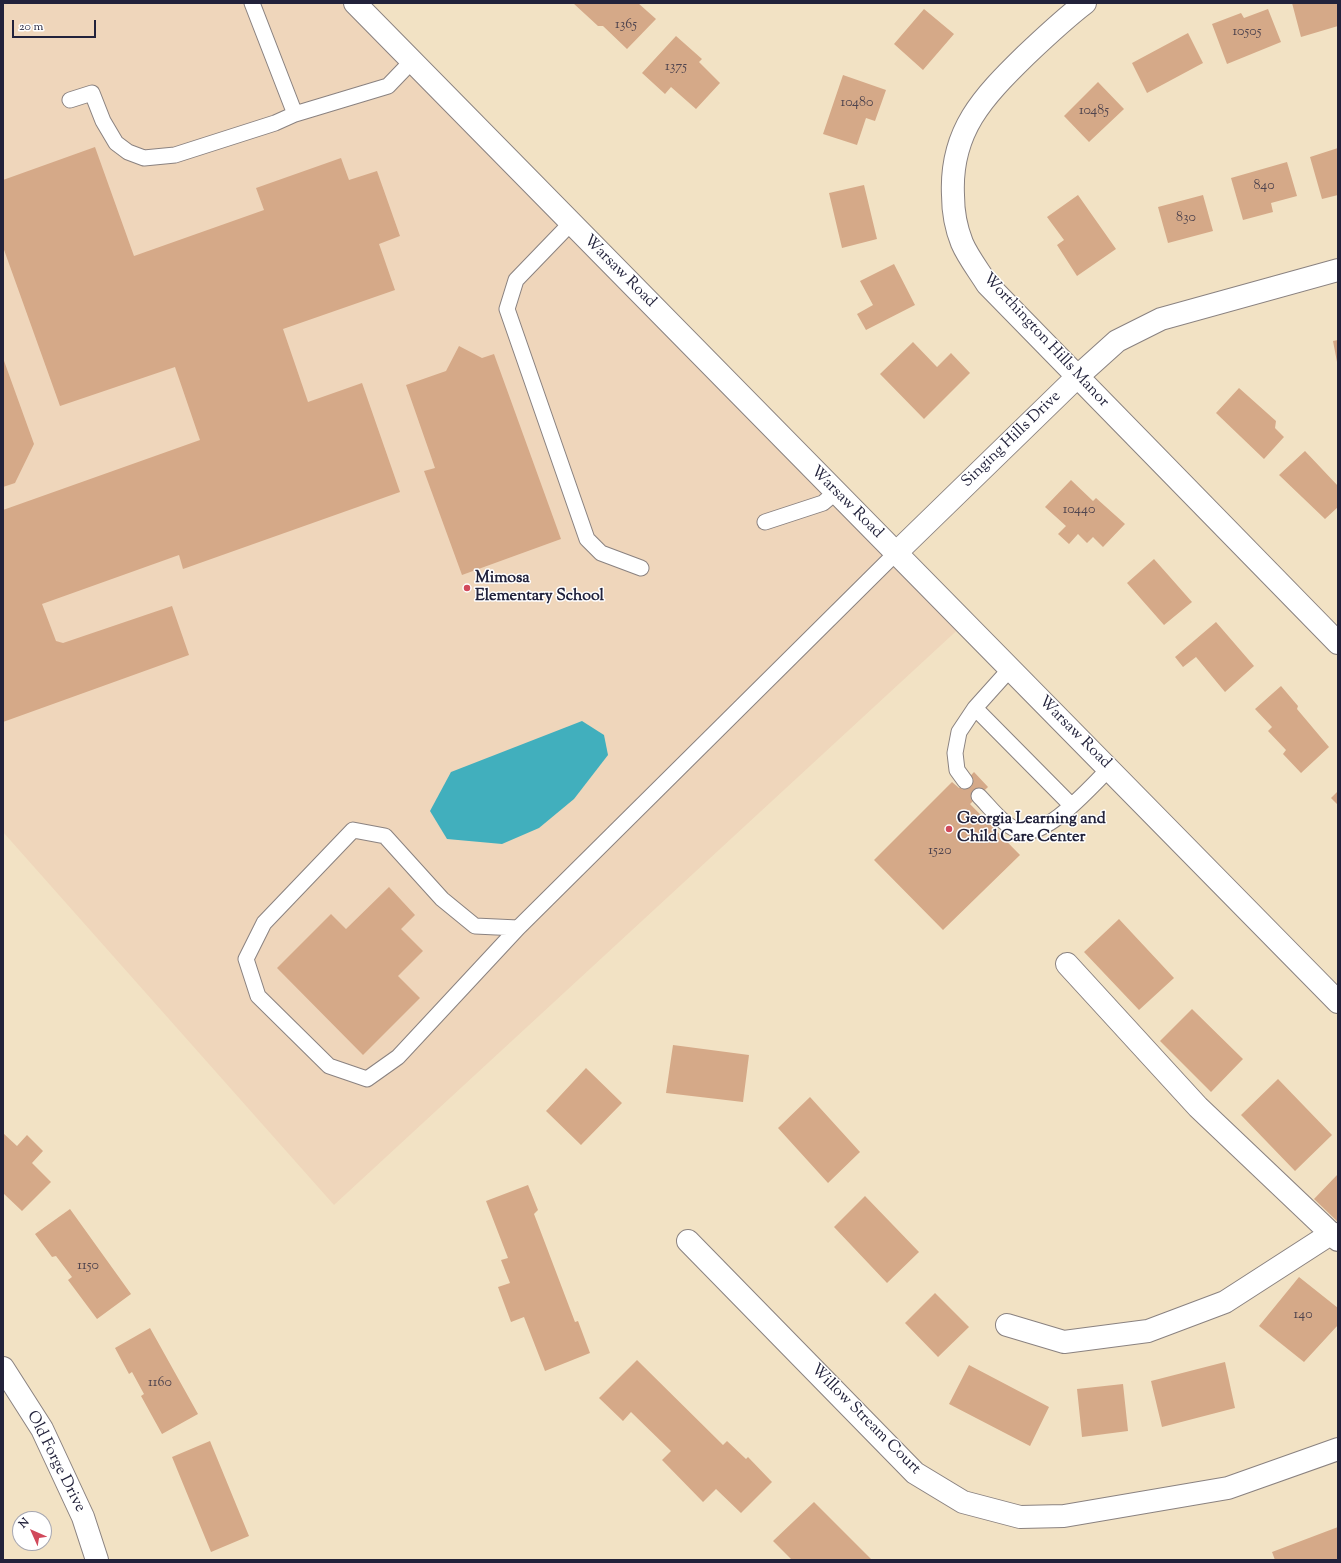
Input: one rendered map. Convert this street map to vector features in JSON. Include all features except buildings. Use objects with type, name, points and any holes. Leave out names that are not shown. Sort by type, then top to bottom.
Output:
[{"type":"street","name":"Warsaw Road","points":[[355,3],[1338,1002]]},
{"type":"street","name":"Worthington Hills Manor","points":[[1085,3],[1064,19],[992,89],[971,118],[958,145],[952,178],[953,211],[962,243],[987,284],[1338,643]]},
{"type":"street","name":"Singing Hills Drive","points":[[896,553],[1077,377],[1117,341],[1161,319],[1338,270]]},
{"type":"street","points":[[1007,1325],[1064,1342],[1148,1331],[1225,1302],[1335,1237],[1198,1107],[1067,964]]},
{"type":"street","name":"Willow Stream Court","points":[[688,1241],[915,1473],[963,1502],[1020,1517],[1064,1516],[1228,1488],[1338,1449]]},
{"type":"street","name":"Old Forge Drive","points":[[3,1368],[42,1429],[83,1517],[97,1560]]},
{"type":"lane","points":[[252,3],[295,114]]},
{"type":"lane","points":[[70,100],[92,93],[103,121],[116,143],[128,152],[144,158],[175,155],[275,123],[295,114],[388,86],[412,61]]},
{"type":"lane","points":[[571,223],[516,280],[508,309],[586,539],[601,553],[641,568]]},
{"type":"lane","points":[[765,522],[823,503],[836,492]]},
{"type":"lane","points":[[518,928],[475,926],[442,899],[385,836],[353,830],[264,923],[246,959],[258,996],[329,1066],[367,1079],[398,1057],[518,928],[896,553]]},
{"type":"lane","points":[[965,781],[957,770],[955,753],[959,732],[975,708],[1010,669]]},
{"type":"lane","points":[[975,708],[1071,805]]},
{"type":"lane","points":[[979,796],[1007,824],[1021,831],[1035,831],[1050,824],[1109,769]]},
{"type":"shaded area","name":"Mimosa Elementary School","points":[[3,3],[355,3],[965,623],[334,1205],[3,832]]},
{"type":"water","points":[[582,721],[604,735],[608,755],[574,799],[539,828],[502,844],[447,839],[430,811],[451,772]]},
{"type":"place","name":"Mimosa Elementary School","points":[[467,588]]},
{"type":"place","name":"Georgia Learning and Child Care Center","points":[[949,829]]}]
